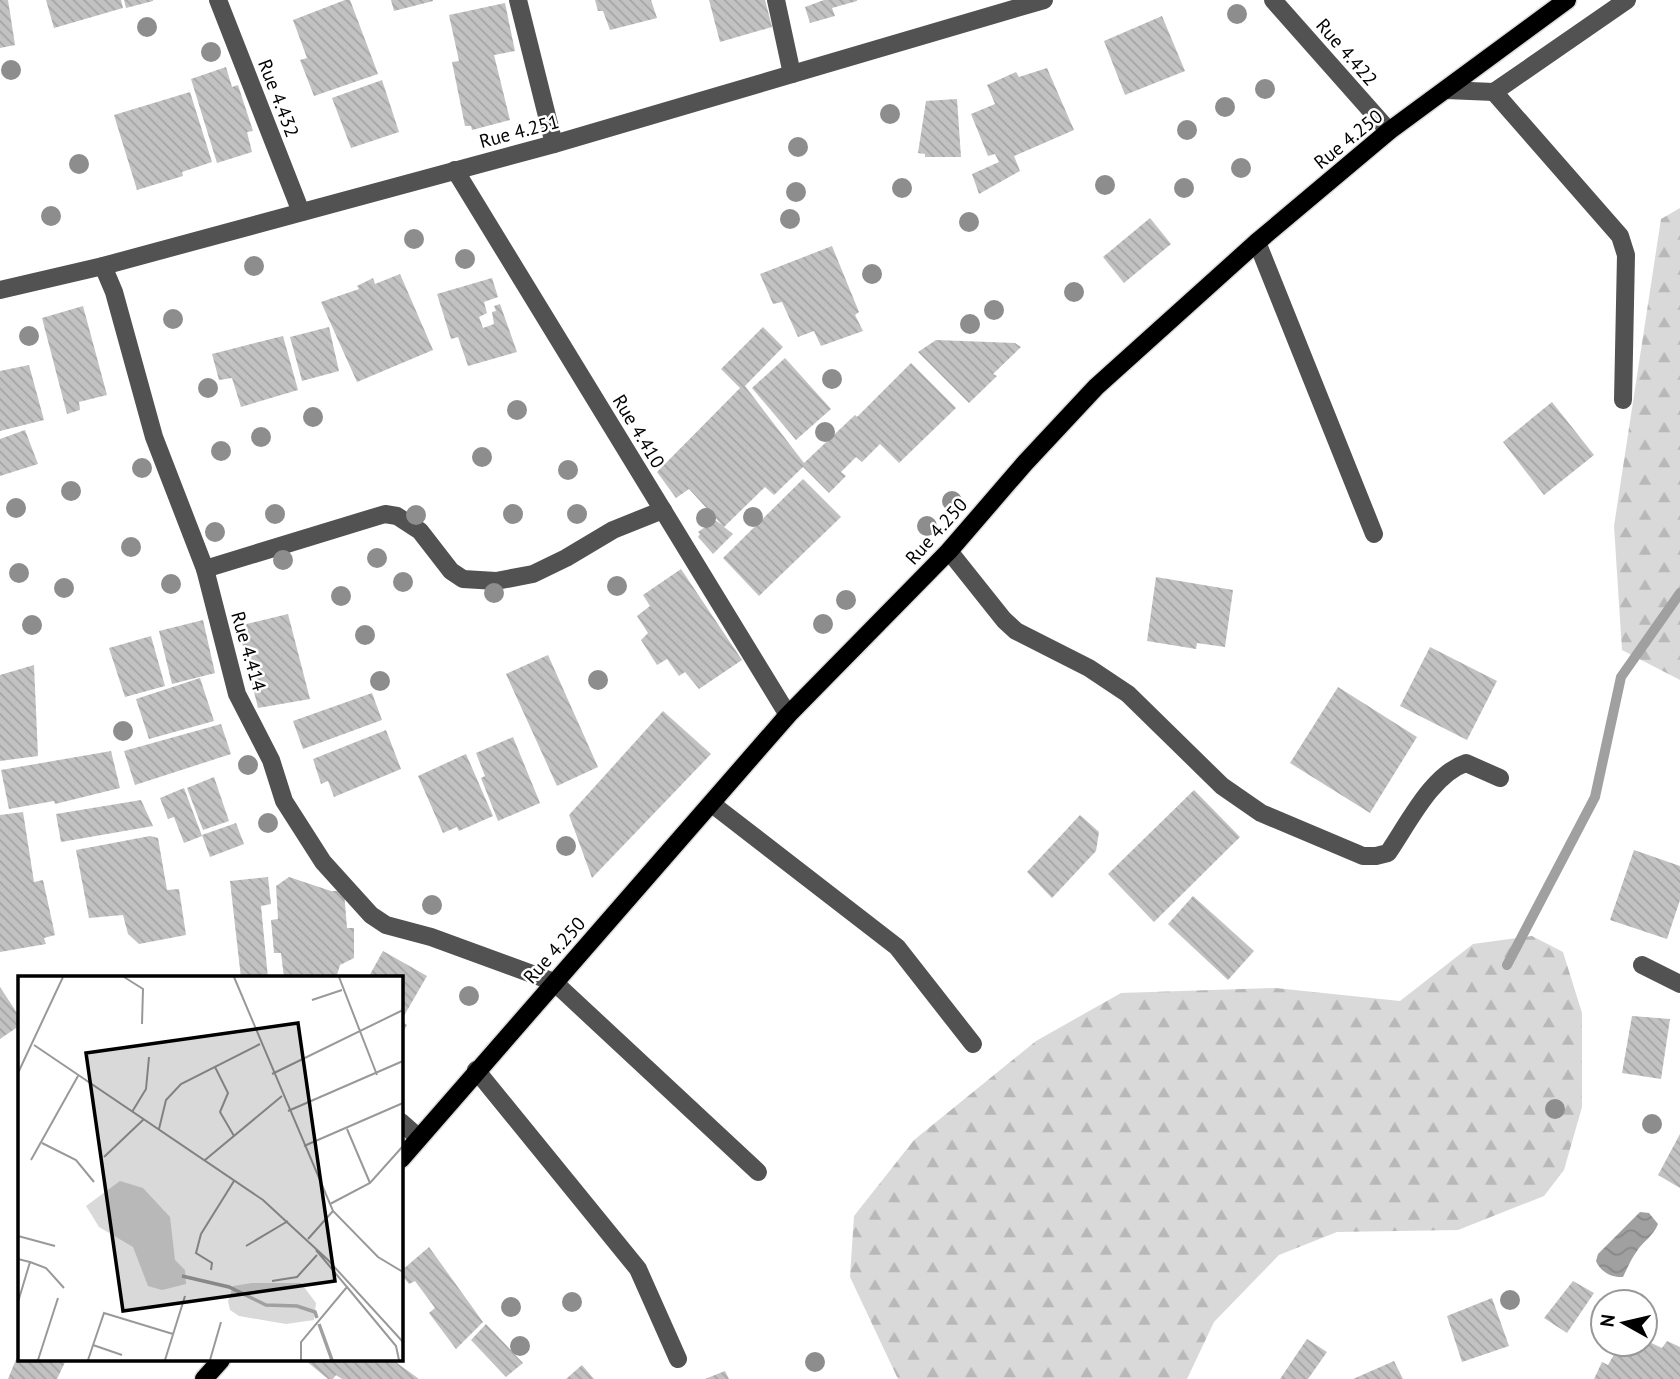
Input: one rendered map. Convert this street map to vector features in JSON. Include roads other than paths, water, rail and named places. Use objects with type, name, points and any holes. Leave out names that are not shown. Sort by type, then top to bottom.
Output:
[{"type":"main road","name":"Rue 4.250","points":[[402,1157],[788,715],[949,551],[1025,463],[1096,387],[1257,242],[1389,131],[1567,0]]},
{"type":"main road","points":[[204,1379],[219,1362]]},
{"type":"street","name":"Rue 4.432","points":[[218,0],[301,212]]},
{"type":"street","points":[[518,0],[554,144]]},
{"type":"street","points":[[776,0],[792,74]]},
{"type":"street","name":"Rue 4.251","points":[[0,290],[103,266],[554,144],[1044,0]]},
{"type":"street","name":"Rue 4.422","points":[[1273,0],[1389,131]]},
{"type":"street","points":[[1446,90],[1494,92],[1627,0]]},
{"type":"street","points":[[1494,92],[1619,236],[1626,255],[1623,400]]},
{"type":"street","name":"Rue 4.410","points":[[455,170],[788,715]]},
{"type":"street","points":[[1257,242],[1374,534]]},
{"type":"street","name":"Rue 4.414","points":[[103,266],[118,304],[154,437],[205,569],[237,694],[271,760],[284,801],[323,862],[363,906],[386,925],[431,937],[554,982]]},
{"type":"street","points":[[205,569],[386,514],[397,516],[420,531],[451,571],[463,579],[496,582],[533,575],[613,530],[663,510]]},
{"type":"street","points":[[949,551],[1016,631],[1088,668],[1128,694],[1222,786],[1261,813],[1363,856],[1388,852],[1440,778],[1452,768],[1466,763],[1500,778]]},
{"type":"street","points":[[712,804],[897,947],[973,1044]]},
{"type":"street","points":[[1642,965],[1680,984]]},
{"type":"street","points":[[554,982],[758,1172]]},
{"type":"street","points":[[476,1070],[638,1269],[678,1359]]},
{"type":"street","points":[[402,1123],[419,1138]]},
{"type":"water","points":[[1640,1212],[1649,1213],[1658,1224],[1656,1228],[1639,1248],[1623,1277],[1606,1273],[1596,1261],[1598,1254]]},
{"type":"waterway","points":[[1507,965],[1595,797],[1621,677],[1680,593]]}]
